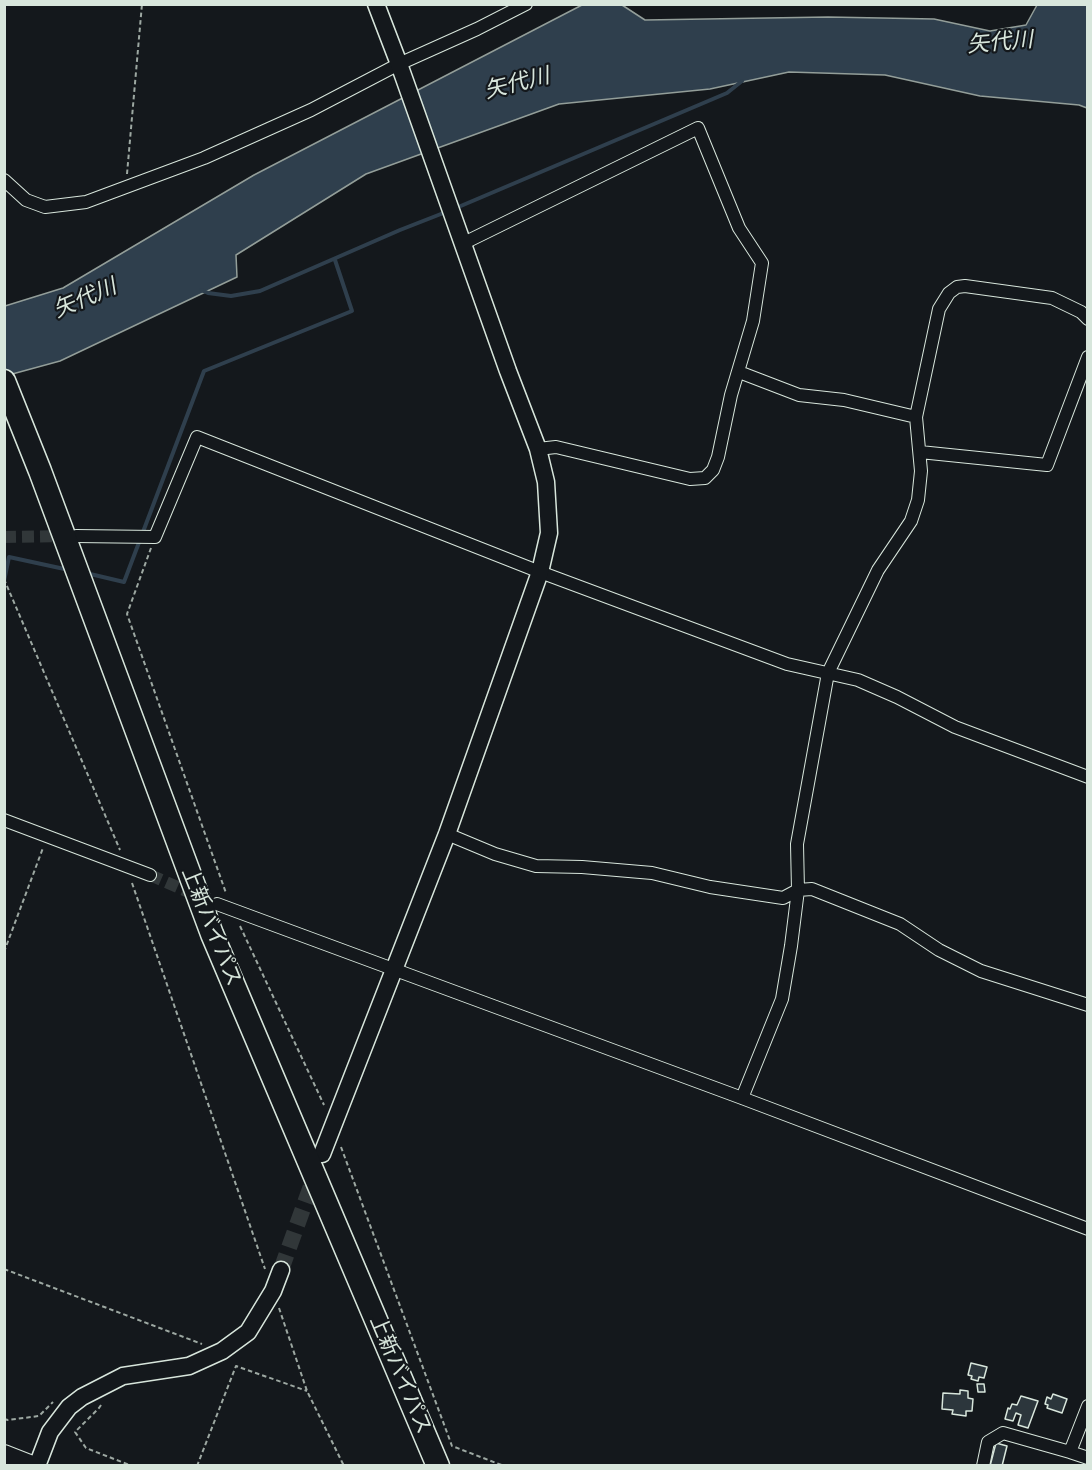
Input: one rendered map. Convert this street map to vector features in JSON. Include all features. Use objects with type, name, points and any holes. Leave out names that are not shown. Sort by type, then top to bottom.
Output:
[{"type":"highway","name":"上新バイパス","points":[[4,381],[40,471],[212,934],[438,1466]]},
{"type":"main road","points":[[4,1455],[32,1466]]},
{"type":"street","points":[[322,1154],[447,834],[540,572],[546,552],[549,521],[546,482],[538,449],[376,4]]},
{"type":"street","points":[[4,180],[26,200],[45,207],[86,202],[126,189],[204,158],[400,69],[526,4]]},
{"type":"street","points":[[462,238],[698,128],[739,228],[762,263],[753,321],[731,395],[718,457],[713,470],[705,478],[690,479],[556,447],[538,449]]},
{"type":"street","points":[[742,1098],[782,999],[798,890],[797,844],[828,674],[878,570],[911,521],[918,500],[920,452],[916,417],[939,309],[949,293],[957,287],[980,287],[1052,298],[1082,312],[1088,319]]},
{"type":"street","points":[[920,452],[1047,465],[1088,357]]},
{"type":"street","points":[[739,372],[799,395],[844,400],[916,417]]},
{"type":"street","points":[[76,536],[155,537],[197,437],[540,572],[787,664],[858,680],[955,727],[1088,777]]},
{"type":"street","points":[[4,820],[150,875]]},
{"type":"street","points":[[447,834],[495,854],[536,866],[652,873],[710,887],[783,898],[798,890],[812,889],[900,924],[939,950],[981,971],[1088,1005]]},
{"type":"street","points":[[217,904],[1088,1229]]},
{"type":"street","points":[[37,1466],[50,1432],[69,1407],[82,1397],[123,1376],[189,1366],[222,1351],[248,1332],[273,1291],[281,1270]]},
{"type":"street","points":[[1070,1452],[1088,1406]]},
{"type":"street","points":[[983,1466],[988,1442],[1003,1433],[1088,1458]]},
{"type":"path","points":[[126,189],[142,4]]},
{"type":"path","points":[[155,537],[127,614],[232,910],[334,1125],[452,1446],[504,1466]]},
{"type":"path","points":[[4,579],[127,868],[307,1391],[344,1466]]},
{"type":"path","points":[[4,952],[47,837]]},
{"type":"path","points":[[4,1269],[222,1351]]},
{"type":"path","points":[[197,1466],[236,1365],[307,1391]]},
{"type":"water","name":"矢代川","points":[[582,5],[622,5],[645,20],[828,17],[934,19],[990,31],[1026,25],[1037,5],[1087,5],[1087,108],[1079,105],[980,96],[885,75],[789,72],[710,89],[559,104],[366,174],[236,255],[237,277],[60,361],[5,376],[5,306],[63,288],[254,175]]},
{"type":"building","points":[[971,1363],[987,1367],[984,1378],[979,1377],[978,1381],[971,1379],[972,1376],[968,1375]]},
{"type":"building","points":[[977,1384],[984,1384],[985,1392],[978,1392]]},
{"type":"building","points":[[960,1390],[968,1391],[968,1398],[973,1399],[972,1411],[966,1411],[966,1416],[952,1414],[953,1410],[942,1409],[943,1393],[960,1394]]},
{"type":"building","points":[[1053,1394],[1067,1399],[1062,1413],[1047,1408],[1048,1405],[1045,1404],[1047,1397],[1051,1399]]},
{"type":"building","points":[[1021,1396],[1038,1401],[1028,1428],[1018,1425],[1021,1415],[1016,1413],[1013,1421],[1005,1419],[1008,1408],[1010,1409],[1012,1404],[1017,1405]]},
{"type":"building","points":[[996,1443],[1007,1446],[1002,1466],[990,1466]]},
{"type":"waterway","points":[[456,208],[727,93],[742,81]]},
{"type":"waterway","points":[[201,290],[231,296],[260,291],[446,212]]},
{"type":"waterway","points":[[86,573],[124,582],[204,371],[352,311],[335,260]]},
{"type":"waterway","points":[[4,581],[9,557],[69,570]]},
{"type":"tunnel","points":[[4,537],[66,536]]},
{"type":"tunnel","points":[[150,875],[198,896]]},
{"type":"tunnel","points":[[281,1270],[316,1172]]}]
